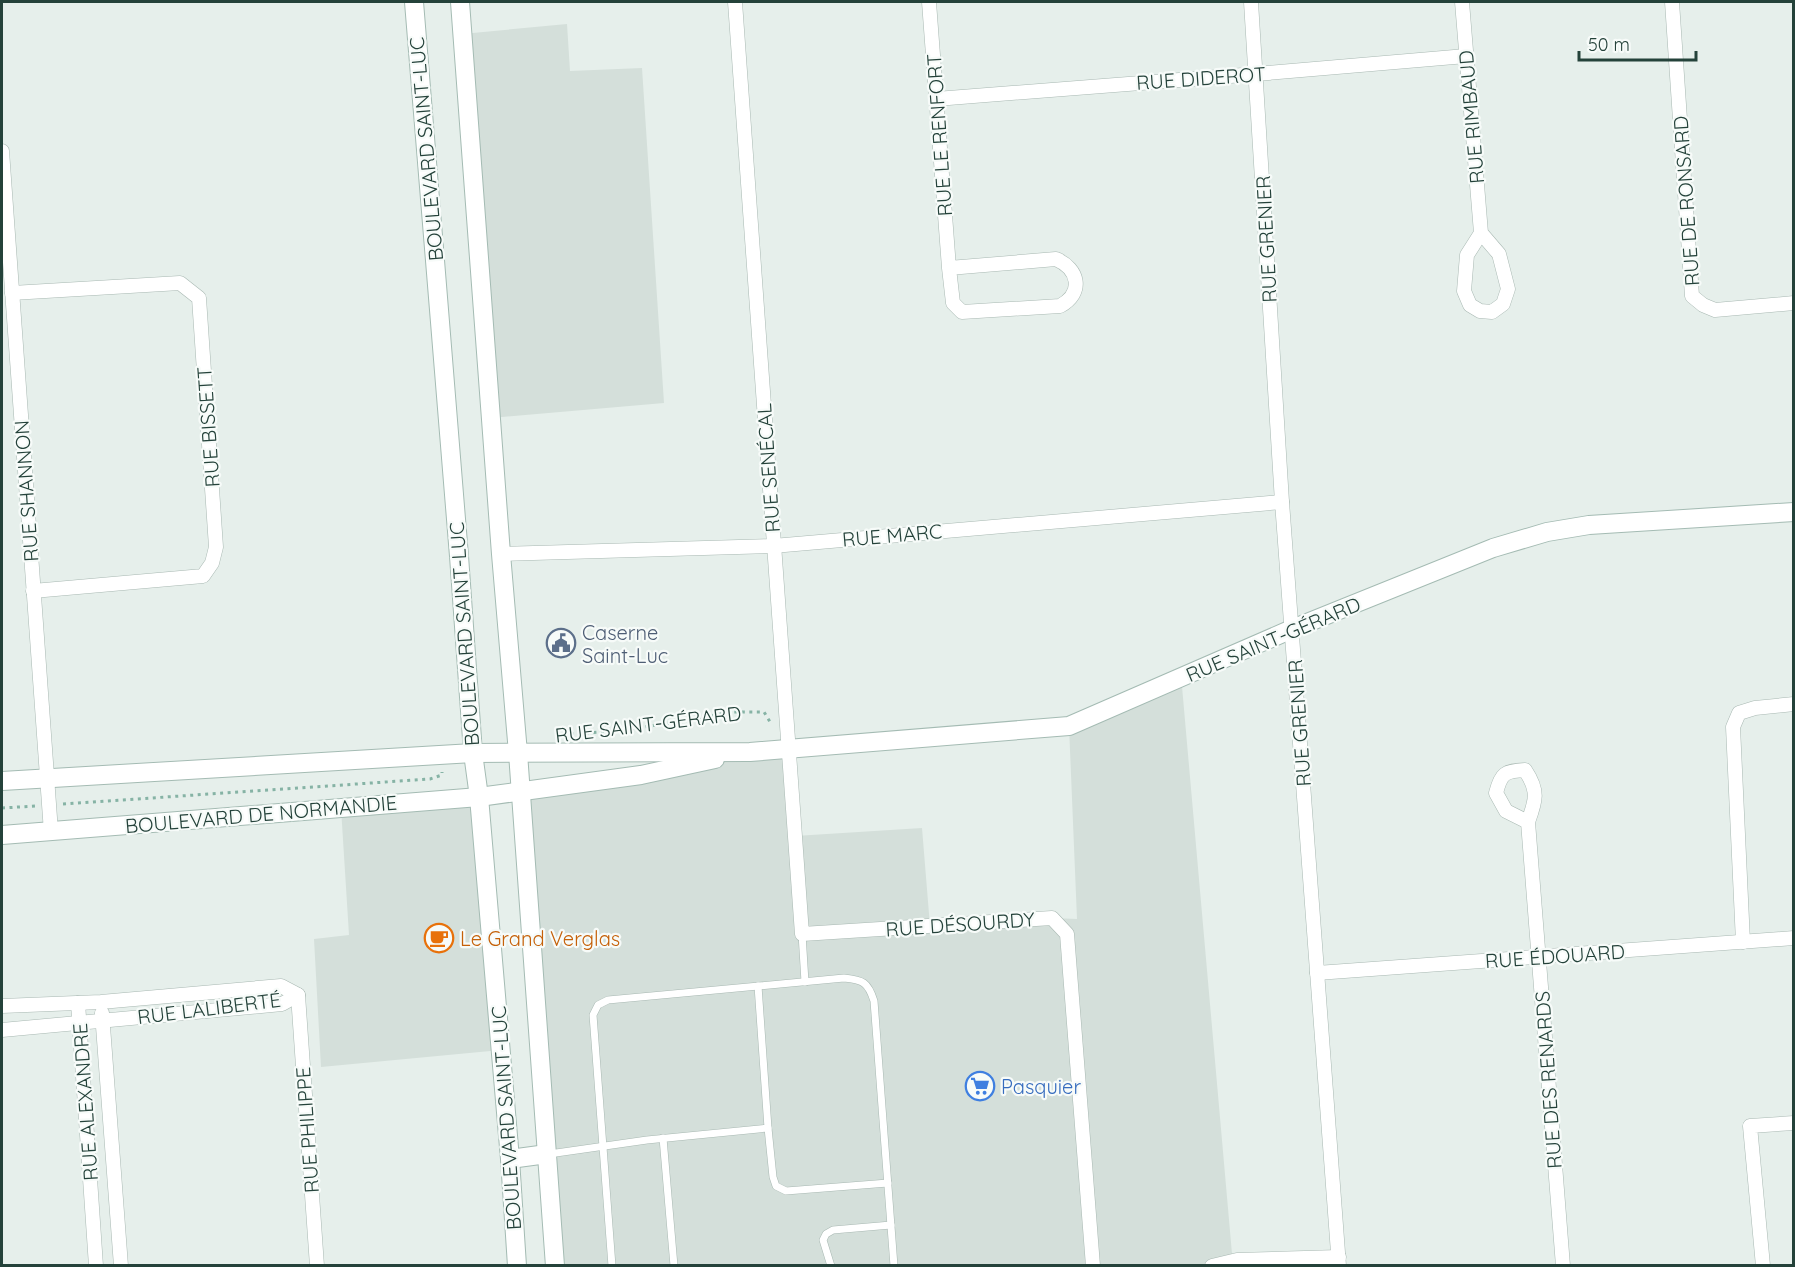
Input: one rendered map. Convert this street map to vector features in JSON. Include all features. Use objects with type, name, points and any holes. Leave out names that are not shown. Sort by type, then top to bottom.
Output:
[{"type":"street","name":"BOULEVARD SAINT-LUC","points":[[414,2],[458,533],[473,753],[510,1159],[517,1266]]},
{"type":"street","name":"BOULEVARD SAINT-LUC","points":[[460,2],[555,1266]]},
{"type":"street","name":"RUE SENÉCAL","points":[[735,2],[802,934]]},
{"type":"street","name":"RUE LE RENFORT","points":[[929,2],[936,99],[949,268],[952,303],[962,312],[1060,306],[1071,300],[1076,290],[1075,277],[1068,264],[1056,259],[949,268]]},
{"type":"street","name":"RUE GRENIER","points":[[1251,2],[1282,502],[1339,1261]]},
{"type":"street","name":"RUE RIMBAUD","points":[[1462,2],[1481,233]]},
{"type":"street","name":"RUE DE RONSARD","points":[[1672,2],[1692,296],[1703,306],[1715,310],[1794,303]]},
{"type":"street","name":"RUE DIDEROT","points":[[936,99],[1466,56]]},
{"type":"street","name":"RUE SHANNON","points":[[2,151],[51,832]]},
{"type":"street","points":[[1481,233],[1500,254],[1508,289],[1503,304],[1492,312],[1480,311],[1470,305],[1464,291],[1467,255],[1481,233]]},
{"type":"street","name":"RUE BISSETT","points":[[12,293],[180,283],[199,298],[216,547],[212,563],[203,576],[33,591]]},
{"type":"street","name":"RUE MARC","points":[[501,554],[773,546],[1282,502]]},
{"type":"street","name":"RUE SAINT-GÉRARD","points":[[518,753],[750,752],[1069,726],[1292,629],[1493,548],[1547,532],[1588,525],[1794,512]]},
{"type":"street","points":[[1743,942],[1732,727],[1739,713],[1755,708],[1794,704]]},
{"type":"street","name":"RUE SAINT-GÉRARD","points":[[520,791],[641,776],[750,752]]},
{"type":"street","points":[[2,781],[473,753],[518,753]]},
{"type":"street","name":"BOULEVARD DE NORMANDIE","points":[[2,835],[478,797],[520,791]]},
{"type":"street","name":"RUE DES RENARDS","points":[[1528,822],[1563,1266]]},
{"type":"street","name":"RUE DÉSOURDY","points":[[802,934],[1052,918],[1067,934],[1092,1266]]},
{"type":"street","name":"RUE ÉDOUARD","points":[[1317,973],[1794,938]]},
{"type":"street","name":"RUE LALIBERTÉ","points":[[2,1006],[101,1002],[281,986],[298,995]]},
{"type":"street","name":"RUE LALIBERTÉ","points":[[2,1030],[282,1004],[298,995]]},
{"type":"street","name":"RUE PHILIPPE","points":[[298,995],[317,1266]]},
{"type":"street","name":"RUE ALEXANDRE","points":[[101,1002],[121,1266]]},
{"type":"street","name":"RUE ALEXANDRE","points":[[78,1003],[96,1266]]},
{"type":"street","points":[[1763,1266],[1750,1126],[1794,1123]]},
{"type":"street","points":[[510,1159],[547,1154]]},
{"type":"street","name":"RUE ALEXANDRE","points":[[91,1202],[116,1199]]},
{"type":"street","points":[[1212,1266],[1237,1260],[1339,1261]]},
{"type":"lane","points":[[802,934],[805,982]]},
{"type":"lane","points":[[612,1266],[593,1015],[598,1005],[608,1000],[843,978],[858,980],[870,987],[874,1000],[894,1266]]},
{"type":"lane","points":[[758,986],[768,1128],[776,1186],[786,1191],[888,1183]]},
{"type":"lane","points":[[547,1154],[663,1138],[768,1128]]},
{"type":"lane","points":[[663,1138],[674,1266]]},
{"type":"lane","points":[[831,1266],[823,1240],[826,1234],[833,1230],[891,1225]]},
{"type":"path","name":"RUE SAINT-GÉRARD","points":[[564,735],[627,730],[732,712],[764,712]]},
{"type":"path","points":[[2,808],[430,779],[442,775],[442,766]]},
{"type":"shaded area","points":[[567,24],[570,71],[642,68],[664,403],[491,418],[462,34]]},
{"type":"shaded area","points":[[1181,675],[1233,1265],[555,1265],[520,791],[788,750],[795,836],[922,828],[930,926],[1052,918],[1077,919],[1069,726]]},
{"type":"shaded area","points":[[479,797],[501,1050],[321,1067],[314,939],[349,935],[341,808]]},
{"type":"place","name":"Caserne Saint-Luc","points":[[561,643]]},
{"type":"place","name":"Le Grand Verglas","points":[[439,938]]},
{"type":"place","name":"Pasquier","points":[[980,1086]]}]
